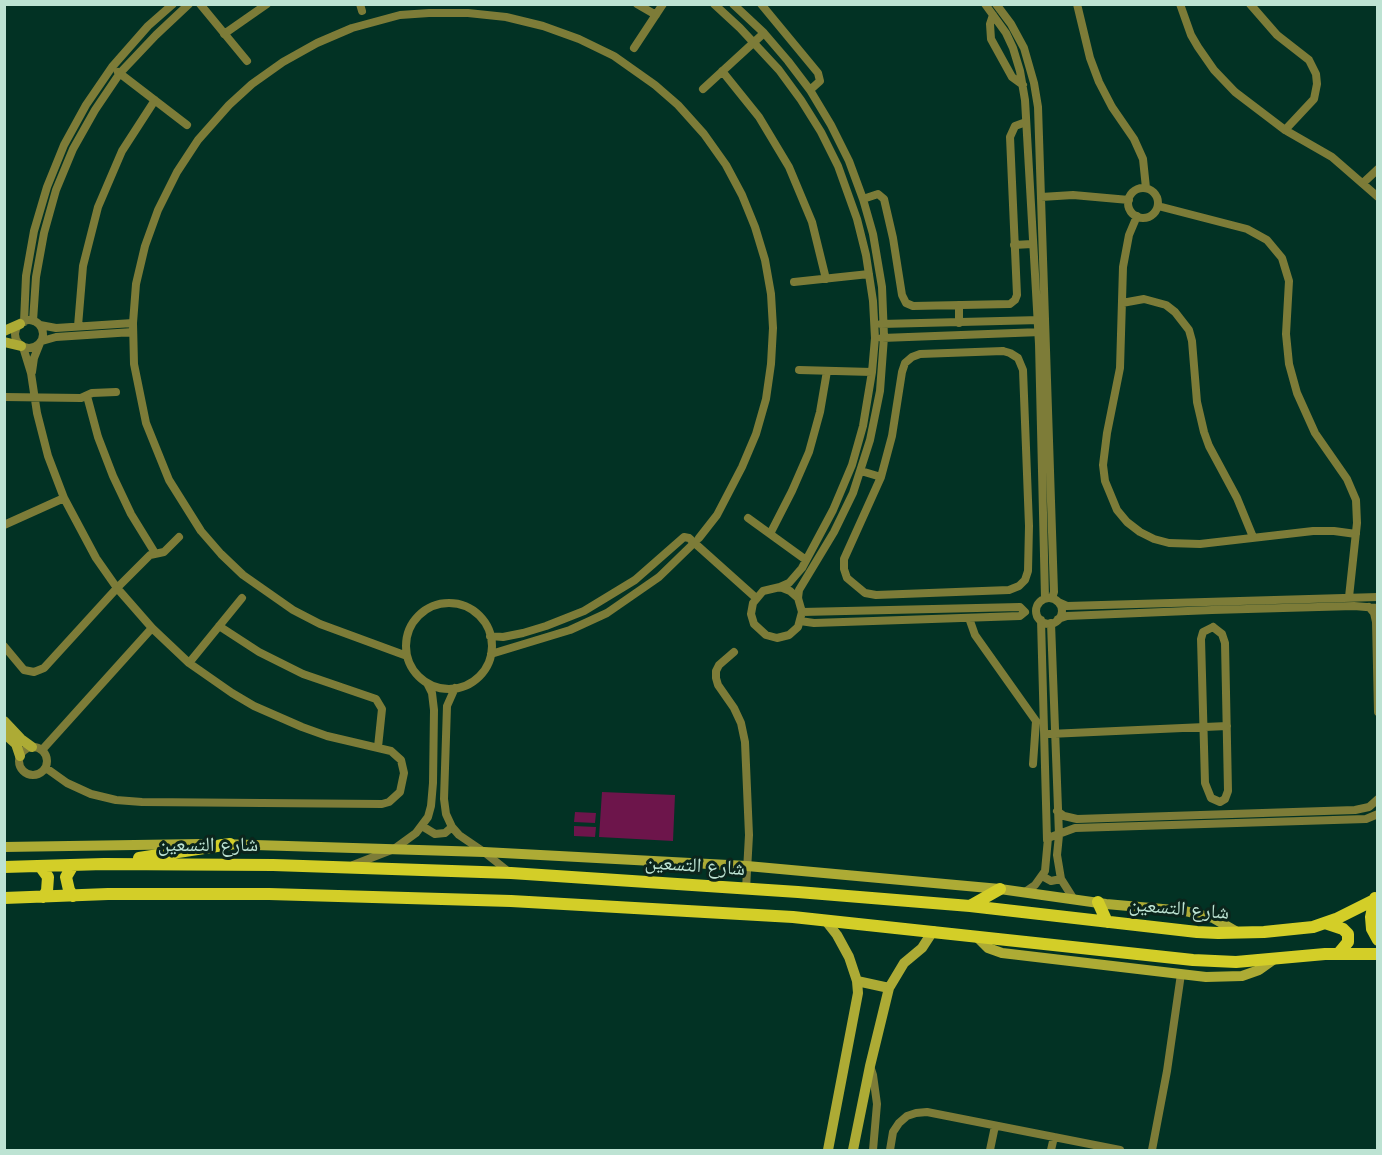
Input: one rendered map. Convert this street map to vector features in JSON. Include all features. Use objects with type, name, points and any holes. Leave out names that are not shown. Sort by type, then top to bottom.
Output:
[{"type":"main road","points":[[104,864],[230,844]]},
{"type":"main road","name":"شارع التسعين","points":[[4,867],[104,864],[346,867],[511,873],[970,906],[1197,932],[1239,933],[1299,929],[1325,923],[1376,897]]},
{"type":"main road","points":[[73,865],[69,870],[66,884],[73,896]]},
{"type":"main road","points":[[40,866],[48,877],[47,891],[43,897]]},
{"type":"main road","points":[[970,906],[1000,889]]},
{"type":"main road","points":[[4,898],[269,894],[511,901],[793,917],[1192,960],[1236,962],[1338,954],[1377,954]]},
{"type":"main road","points":[[1376,897],[1371,917],[1372,929],[1377,940]]},
{"type":"main road","points":[[1098,902],[1107,922]]},
{"type":"main road","points":[[1325,923],[1348,933],[1348,942],[1338,954]]},
{"type":"street","points":[[46,768],[67,783],[91,794],[129,802],[382,804],[389,802],[400,792],[404,773],[404,766],[397,755],[378,747],[327,736],[277,717],[232,693],[189,663],[152,628],[117,588],[82,535],[64,498],[48,456],[32,373],[16,335],[22,323],[30,254],[47,187],[75,124],[112,67],[148,26],[173,4]]},
{"type":"street","points":[[32,373],[43,330],[37,323],[40,255],[56,190],[84,129],[120,74],[189,4]]},
{"type":"street","points":[[200,4],[247,61]]},
{"type":"street","points":[[224,34],[267,4]]},
{"type":"street","points":[[637,4],[656,15]]},
{"type":"street","points":[[634,48],[663,4]]},
{"type":"street","points":[[714,4],[754,42],[779,70],[801,100],[830,149],[857,219],[869,274],[875,324],[880,338],[879,399],[861,471],[846,511],[799,590],[801,617],[794,631],[783,637],[766,635],[757,628],[752,619],[752,608],[756,598],[768,588],[780,587],[791,581],[806,560],[833,510],[852,465],[863,426],[872,372],[880,338],[884,324],[880,269],[863,199],[840,143],[810,90],[764,33],[733,4]]},
{"type":"street","points":[[761,4],[818,73],[820,81],[810,90]]},
{"type":"street","points":[[985,4],[1013,48],[1023,85],[1034,276],[1041,320]]},
{"type":"street","points":[[996,4],[1018,35],[1034,82],[1038,108],[1043,276],[1041,320],[1043,467],[1052,600],[1061,610],[1054,621],[1054,734],[1059,835],[1057,855],[1061,879],[1073,898]]},
{"type":"street","points":[[1077,4],[1090,58],[1099,82],[1112,107],[1140,148],[1145,169],[1146,188]]},
{"type":"street","points":[[1180,4],[1191,35],[1214,70],[1246,103],[1285,130],[1332,157],[1364,183],[1377,197]]},
{"type":"street","points":[[1250,4],[1277,35],[1309,60],[1316,74],[1317,89],[1311,103],[1285,130]]},
{"type":"street","points":[[407,656],[320,624],[267,594],[236,568],[201,531],[169,480],[146,423],[134,363],[133,323],[136,284],[145,246],[158,210],[177,172],[198,140],[229,105],[252,84],[283,62],[317,43],[352,28],[400,15],[420,14],[468,13],[506,17],[543,26],[579,39],[614,56],[655,85],[678,105],[704,134],[726,165],[756,227],[771,294],[773,328],[766,399],[756,434],[717,515],[697,540],[659,577],[607,613],[550,637],[491,654]]},
{"type":"street","points":[[993,15],[990,24],[991,39],[1010,74],[1023,85]]},
{"type":"street","points":[[703,89],[764,33]]},
{"type":"street","points":[[112,67],[187,125]]},
{"type":"street","points":[[722,71],[759,117],[789,167],[812,222],[826,279]]},
{"type":"street","points":[[78,326],[83,266],[98,207],[122,151],[155,100]]},
{"type":"street","points":[[863,199],[878,194],[884,199],[904,301],[912,306],[1008,304],[1015,300],[1017,295],[1010,137],[1015,126],[1026,122]]},
{"type":"street","points":[[1364,183],[1377,169]]},
{"type":"street","points":[[1146,188],[1156,195],[1158,206],[1151,215],[1144,218],[1131,211],[1129,200],[1135,190],[1146,188]]},
{"type":"street","points":[[1041,197],[1089,195],[1129,200]]},
{"type":"street","points":[[1158,206],[1247,228],[1267,240],[1282,258],[1289,281],[1286,334],[1292,378],[1315,433],[1352,489],[1357,512],[1349,597]]},
{"type":"street","points":[[1137,216],[1125,251],[1120,368],[1103,465],[1105,481],[1117,510],[1140,532],[1169,543],[1200,544],[1323,530],[1356,534]]},
{"type":"street","points":[[1014,245],[1032,244]]},
{"type":"street","points":[[794,282],[869,274]]},
{"type":"street","points":[[1034,276],[1043,276]]},
{"type":"street","points":[[1122,303],[1144,299],[1166,305],[1175,312],[1189,330],[1192,341],[1195,390],[1203,432],[1243,511],[1253,537]]},
{"type":"street","points":[[959,305],[959,322]]},
{"type":"street","points":[[875,324],[1041,320]]},
{"type":"street","points":[[4,331],[22,323],[37,323],[52,328],[133,323]]},
{"type":"street","points":[[4,342],[32,348],[56,336],[133,332]]},
{"type":"street","points":[[880,338],[1041,332]]},
{"type":"street","points":[[1041,332],[1053,580],[1052,600]]},
{"type":"street","points":[[1003,351],[1018,358],[1023,370],[1029,526],[1028,572],[1022,583],[1009,590],[876,596],[861,591],[848,578],[844,569],[844,559],[882,477],[892,436],[903,367],[912,357],[920,354],[1003,351]]},
{"type":"street","points":[[799,370],[872,372]]},
{"type":"street","points":[[770,534],[809,452],[820,412],[827,371]]},
{"type":"street","points":[[4,397],[81,398],[95,393],[116,392]]},
{"type":"street","points":[[87,396],[98,437],[113,476],[131,514],[155,553]]},
{"type":"street","points":[[1027,468],[1043,467]]},
{"type":"street","points":[[861,471],[882,477]]},
{"type":"street","points":[[4,525],[64,498]]},
{"type":"street","points":[[748,518],[806,560]]},
{"type":"street","points":[[4,646],[24,670],[39,671],[117,588],[155,553],[164,552],[179,537]]},
{"type":"street","points":[[490,636],[503,637],[524,633],[581,612],[635,580],[682,538],[697,540],[756,598]]},
{"type":"street","points":[[780,587],[790,591],[798,598]]},
{"type":"street","points":[[1024,892],[1035,885],[1042,876],[1047,859],[1041,620],[1036,608],[1039,602],[1052,600],[1067,606],[1377,597]]},
{"type":"street","points":[[189,663],[242,598]]},
{"type":"street","points":[[1212,601],[1213,627],[1222,634],[1225,643],[1228,791],[1225,799],[1217,802]]},
{"type":"street","points":[[1192,602],[1192,611]]},
{"type":"street","points":[[440,604],[458,604],[472,610],[480,617],[490,636],[491,654],[488,664],[474,681],[455,688],[436,687],[428,683],[415,671],[407,656],[408,635],[416,618],[431,607],[440,604]]},
{"type":"street","points":[[1020,607],[1025,612],[1020,616],[814,623],[801,617],[1020,607]]},
{"type":"street","points":[[1041,620],[1054,621],[1067,616],[1212,610],[1373,607],[1376,622],[1377,712]]},
{"type":"street","points":[[969,618],[975,635],[1036,721],[1034,764]]},
{"type":"street","points":[[219,626],[259,652],[295,670],[325,683],[376,699],[382,710],[378,747]]},
{"type":"street","points":[[1213,627],[1203,632],[1201,639],[1205,788],[1211,798],[1217,802],[1220,823]]},
{"type":"street","points":[[20,756],[23,752],[37,749],[152,628]]},
{"type":"street","points":[[372,642],[406,644]]},
{"type":"street","points":[[734,652],[719,665],[716,678],[741,723],[745,741],[748,801],[746,889]]},
{"type":"street","points":[[346,867],[394,849],[422,826],[430,812],[433,783],[434,704],[428,683]]},
{"type":"street","points":[[455,688],[447,706],[446,814],[452,827],[466,841],[511,873]]},
{"type":"street","points":[[4,721],[21,739],[37,749],[47,762],[46,768],[38,775],[27,774],[20,767],[20,756],[16,744],[4,733]]},
{"type":"street","points":[[1045,734],[1227,726]]},
{"type":"street","points":[[433,783],[445,784]]},
{"type":"street","points":[[1057,811],[1064,816],[1077,819],[1360,810],[1370,807],[1377,799]]},
{"type":"street","points":[[430,812],[446,814]]},
{"type":"street","points":[[1047,840],[1051,836],[1079,828],[1366,819],[1377,814]]},
{"type":"street","points":[[422,826],[435,834],[445,833],[452,827]]},
{"type":"street","points":[[4,847],[230,844],[484,852],[747,866],[1000,889],[1194,912],[1213,918],[1239,933]]},
{"type":"street","points":[[1042,876],[1051,881],[1061,879]]},
{"type":"street","points":[[826,921],[844,946],[857,981],[858,993],[828,1150]]},
{"type":"street","points":[[853,1150],[870,1066],[890,988],[904,963],[922,948],[933,931]]},
{"type":"street","points":[[976,936],[988,948],[1002,953],[1181,974],[1233,977],[1259,970],[1273,960]]},
{"type":"street","points":[[1152,1150],[1167,1071],[1181,974]]},
{"type":"street","points":[[857,981],[890,988]]},
{"type":"street","points":[[870,1066],[877,1104],[873,1150]]},
{"type":"street","points":[[890,1150],[893,1132],[899,1123],[907,1116],[927,1112],[1054,1137],[1088,1147],[1120,1150]]},
{"type":"street","points":[[990,1150],[995,1126]]},
{"type":"street","points":[[1051,1150],[1054,1137]]},
{"type":"shaded area","points":[[602,792],[675,795],[673,841],[599,837]]},
{"type":"shaded area","points":[[575,812],[596,813],[595,823],[574,822]]},
{"type":"shaded area","points":[[574,826],[596,827],[595,837],[574,836]]}]
